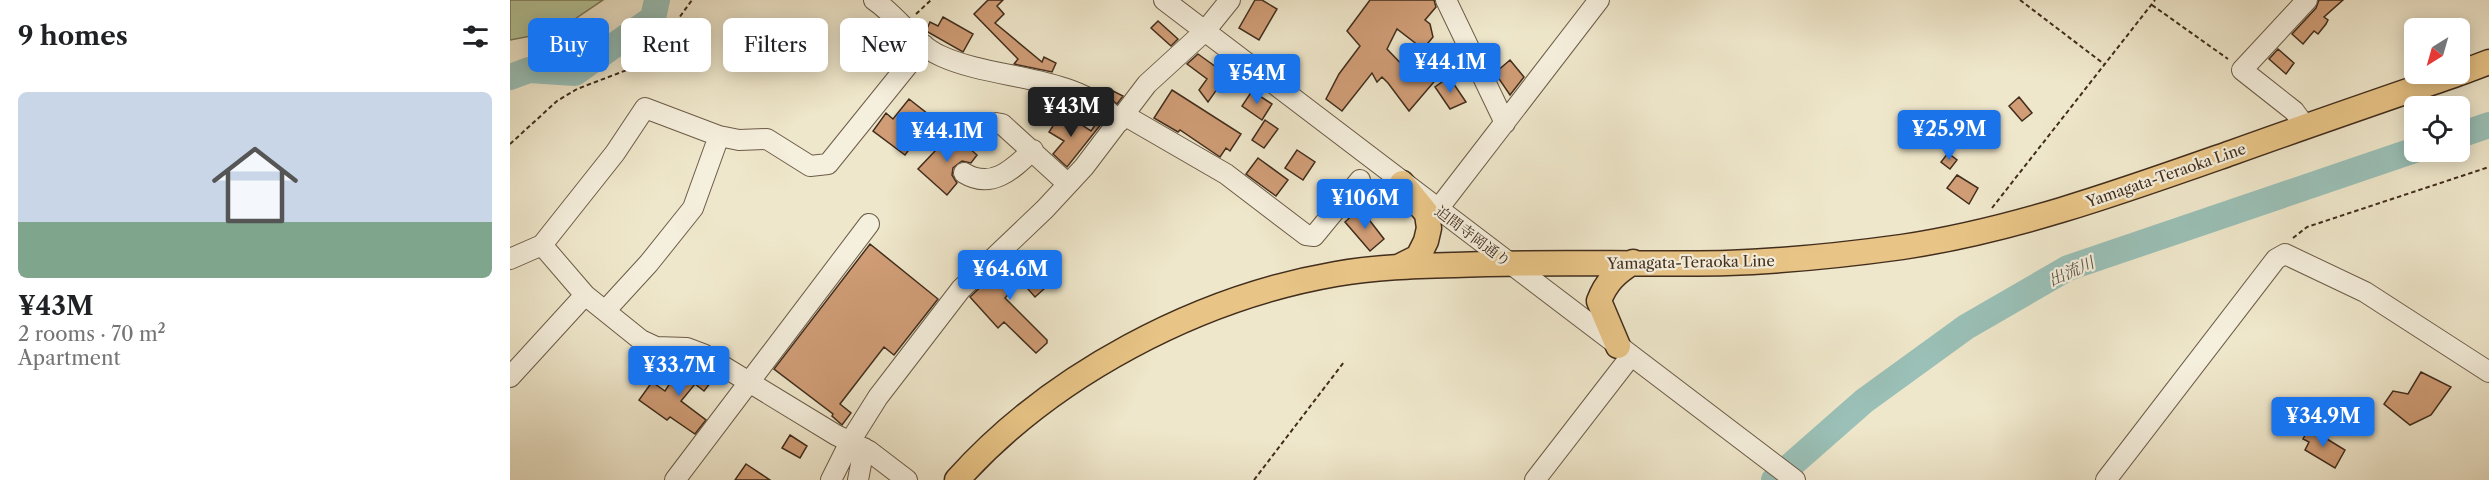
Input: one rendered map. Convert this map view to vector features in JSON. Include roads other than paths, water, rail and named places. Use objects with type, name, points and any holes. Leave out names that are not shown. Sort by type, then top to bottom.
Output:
[{"type":"main road","name":"Yamagata-Teraoka Line","points":[[2470,69],[2489,62]]},
{"type":"main road","name":"Yamagata-Teraoka Line","points":[[957,480],[1000,438],[1057,392],[1113,356],[1165,328],[1276,287],[1337,274],[1398,267],[1509,263],[1780,261],[1905,246],[2059,212],[2427,84]]},
{"type":"main road","points":[[1398,267],[1418,257],[1426,241],[1429,228],[1427,214],[1402,183]]},
{"type":"main road","points":[[1625,351],[1599,301],[1604,287],[1617,272],[1633,262]]},
{"type":"street","points":[[874,0],[894,18]]},
{"type":"street","name":"迫間寺岡通り","points":[[1164,0],[1795,480]]},
{"type":"street","points":[[831,480],[858,444],[878,397],[962,289],[1068,184],[1147,84],[1205,32],[1230,0]]},
{"type":"street","points":[[1446,0],[1505,123]]},
{"type":"street","points":[[1438,209],[1599,0]]},
{"type":"street","points":[[2305,126],[2294,111],[2242,70],[2307,0]]},
{"type":"street","points":[[928,48],[939,56],[972,68],[1033,80],[1100,105],[1121,119],[1226,174],[1306,235],[1314,236],[1360,180]]},
{"type":"street","points":[[510,260],[542,245],[615,153],[645,108],[718,136],[739,140],[766,139],[810,166],[828,164],[902,72]]},
{"type":"street","points":[[979,133],[996,123],[1002,124],[1068,184]]},
{"type":"street","points":[[605,311],[649,263],[693,208],[718,136]]},
{"type":"street","points":[[964,173],[984,180],[1001,177],[1033,150]]},
{"type":"street","points":[[675,480],[869,224]]},
{"type":"street","points":[[542,245],[585,295],[649,344],[656,347],[687,348],[703,354],[836,435],[858,444],[907,480]]},
{"type":"street","points":[[2106,480],[2276,259],[2285,254],[2365,292],[2489,372]]},
{"type":"street","points":[[510,377],[585,295]]},
{"type":"street","points":[[1535,480],[1625,351]]},
{"type":"street","points":[[858,444],[858,480]]},
{"type":"waterway","points":[[510,77],[529,70],[575,73],[653,18],[657,0]]},
{"type":"waterway","name":"出流川","points":[[2470,132],[2489,125]]},
{"type":"waterway","name":"出流川","points":[[1774,480],[1864,401],[1966,327],[2068,268],[2404,154]]}]
